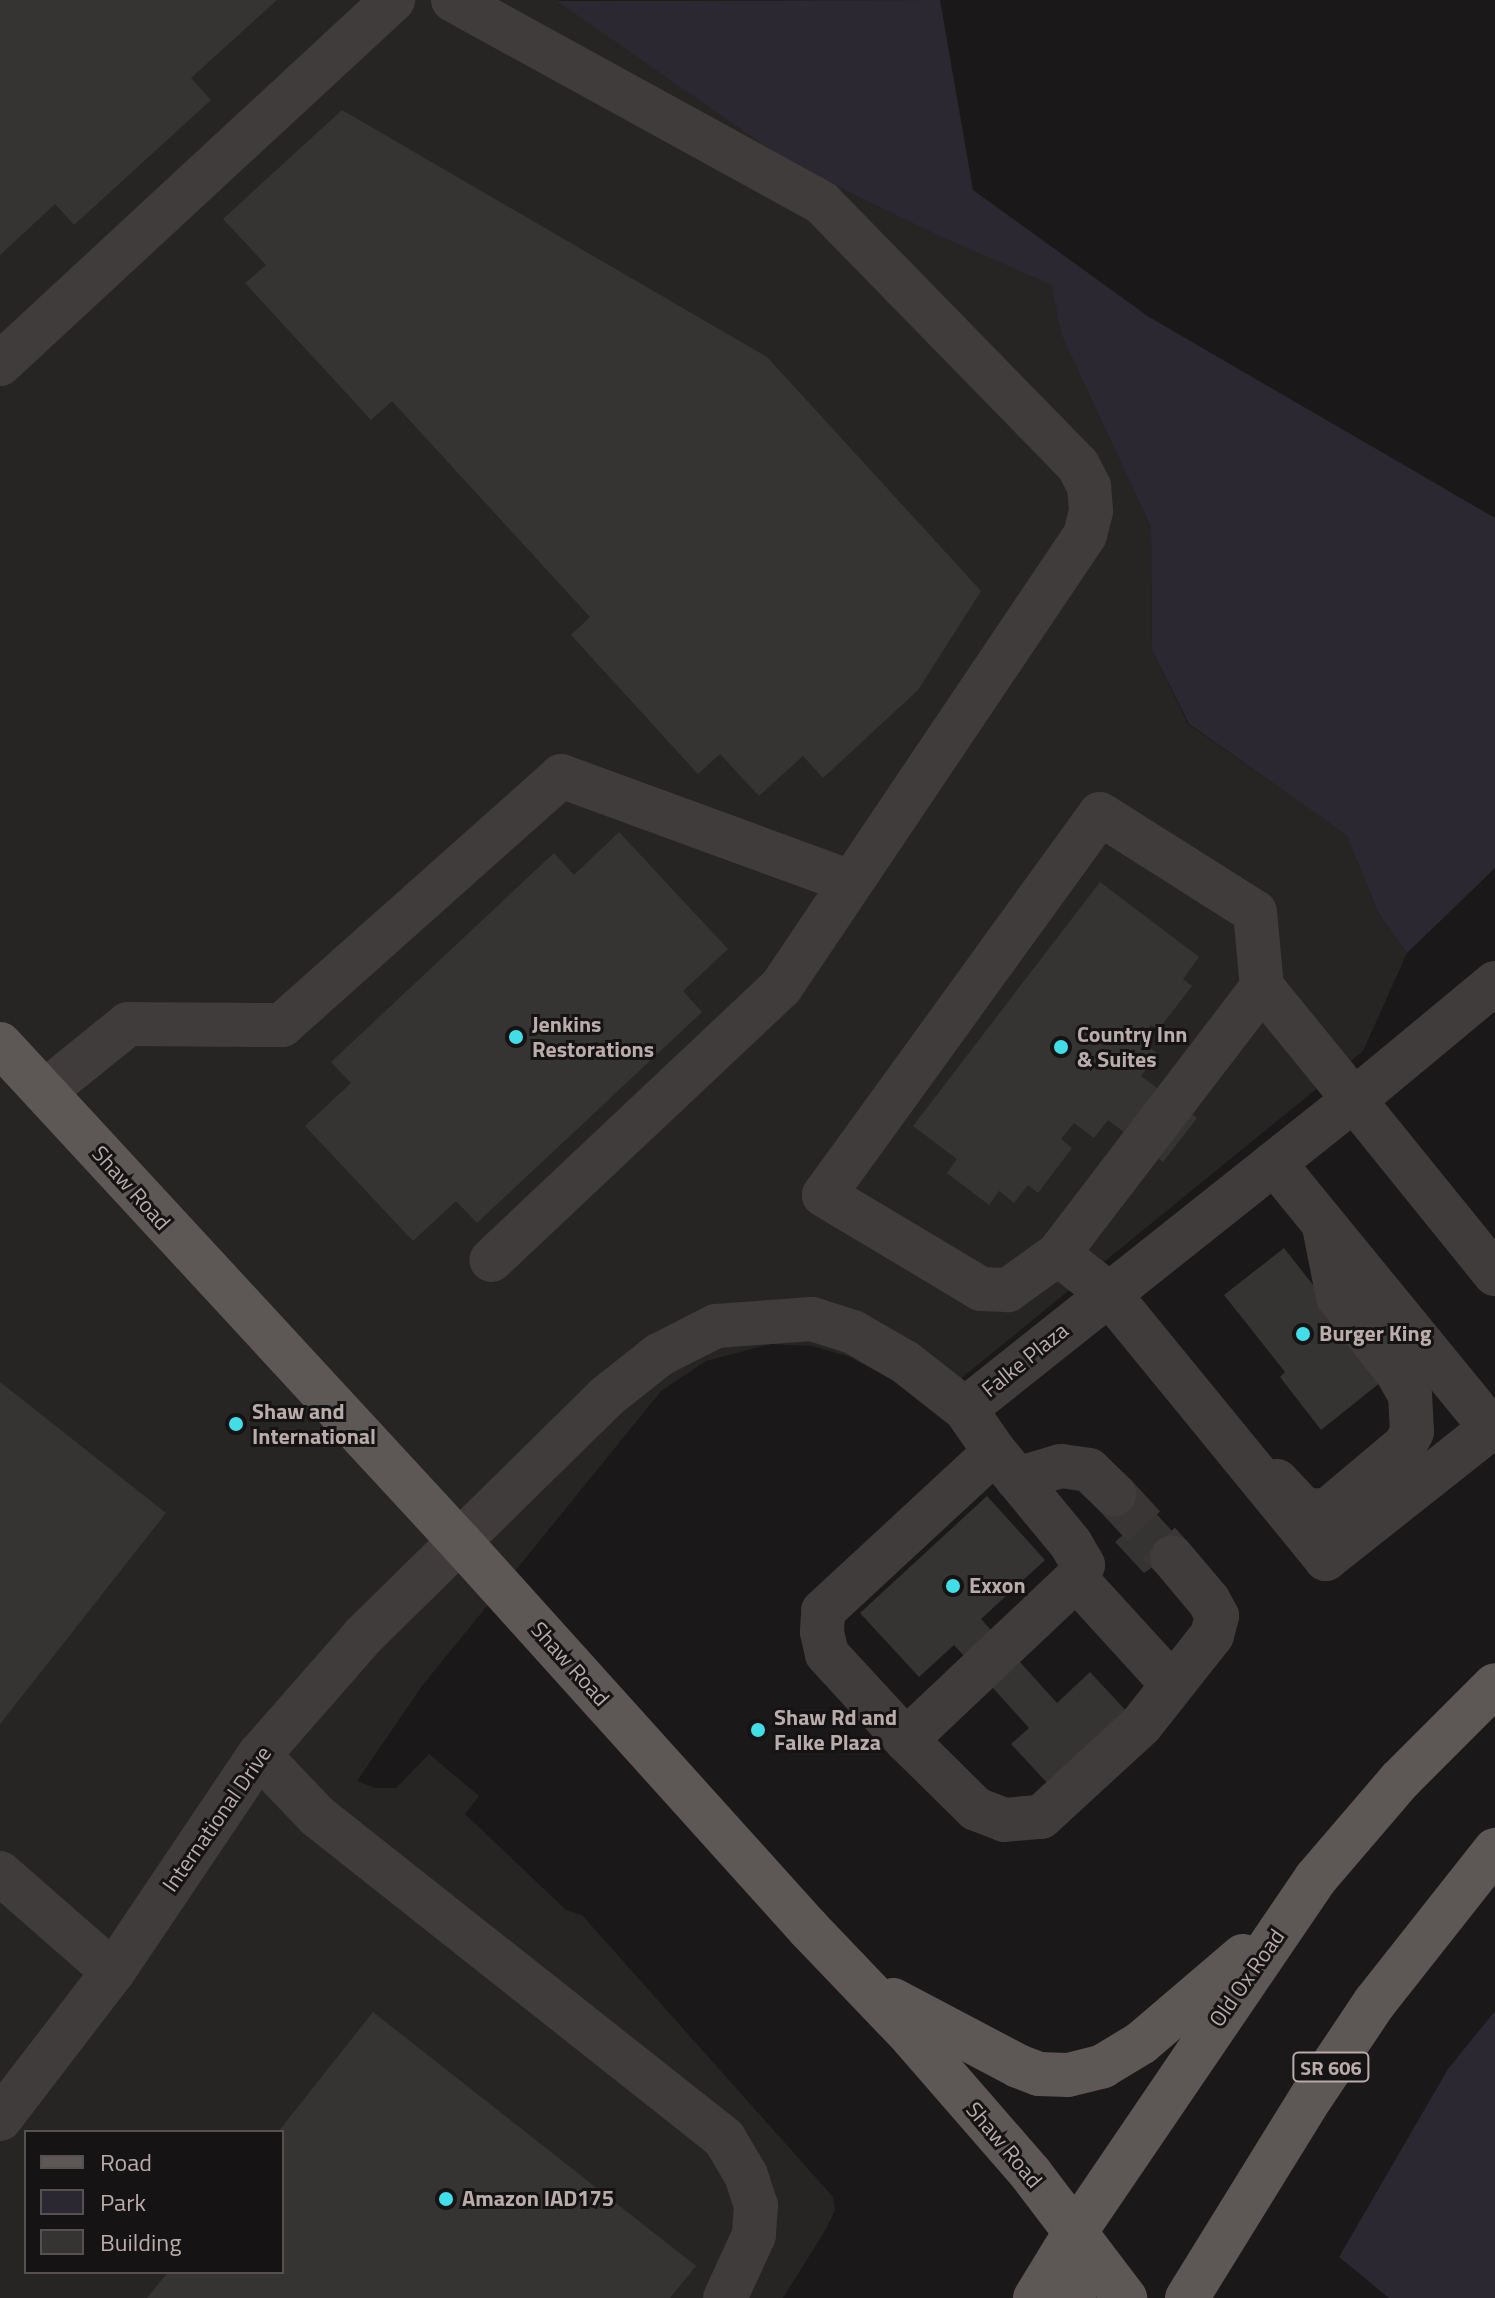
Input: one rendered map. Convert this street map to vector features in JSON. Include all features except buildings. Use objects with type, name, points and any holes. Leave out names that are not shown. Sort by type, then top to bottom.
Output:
[{"type":"main road","name":"Shaw Road","points":[[0,1044],[461,1543],[860,1983],[1031,2174],[1125,2298]]},
{"type":"main road","name":"Old Ox Road","points":[[1035,2298],[1074,2234],[1316,1878],[1400,1780],[1495,1685]]},
{"type":"main road","name":"SR 606","points":[[1187,2298],[1312,2096],[1367,2014],[1495,1850]]},
{"type":"main road","points":[[860,1983],[1018,2066],[1039,2074],[1068,2075],[1103,2066],[1141,2043],[1290,1916]]},
{"type":"main road","points":[[1074,2234],[1079,2276],[1074,2298]]},
{"type":"street","points":[[0,364],[393,0]]},
{"type":"street","points":[[453,0],[822,203],[1078,465],[1089,487],[1091,511],[1085,535],[781,987],[491,1260]]},
{"type":"street","points":[[44,1092],[128,1024],[282,1025],[561,776],[851,882]]},
{"type":"street","points":[[1262,987],[1058,1254],[1008,1290],[981,1289],[824,1195],[1100,814],[1255,912],[1262,987],[1495,1274]]},
{"type":"street","name":"Falke Plaza","points":[[461,1543],[606,1397],[659,1355],[716,1326],[812,1319],[853,1332],[905,1362],[965,1409],[1354,1100],[1495,983]]},
{"type":"street","points":[[1058,1254],[1108,1293],[1326,1559],[1491,1428],[1274,1163]]},
{"type":"street","points":[[1186,1388],[1217,1411],[1301,1507],[1314,1511],[1329,1509],[1405,1445],[1412,1432],[1414,1413],[1410,1395],[1396,1371],[1338,1297],[1324,1223]]},
{"type":"street","points":[[906,1740],[1076,1579],[1083,1565],[1071,1544],[965,1409]]},
{"type":"street","points":[[1114,1494],[1089,1470],[1006,1465],[823,1611],[822,1632],[827,1654],[906,1740],[976,1809],[1004,1820],[1041,1817],[1141,1725],[1212,1635],[1217,1616],[1209,1601],[1172,1557]]},
{"type":"street","name":"International Drive","points":[[0,2119],[113,1972],[259,1755],[363,1636],[461,1543]]},
{"type":"street","points":[[1076,1579],[1172,1684]]},
{"type":"street","points":[[259,1755],[317,1816],[724,2138],[746,2175],[756,2205],[754,2235],[725,2298]]},
{"type":"street","points":[[0,1873],[113,1972]]},
{"type":"shaded area","points":[[0,0],[558,0],[948,240],[1053,285],[1061,334],[1151,527],[1152,650],[1188,724],[1348,835],[1379,914],[1407,953],[1363,1051],[932,1402],[850,1357],[813,1346],[771,1344],[706,1361],[661,1391],[422,1686],[357,1781],[375,1788],[396,1788],[429,1754],[479,1796],[465,1814],[566,1910],[582,1915],[833,2197],[835,2210],[826,2229],[783,2298],[0,2298]]},
{"type":"green space","points":[[940,0],[973,190],[1149,317],[1495,518],[1495,868],[1407,953],[1379,914],[1347,835],[1189,724],[1152,650],[1151,527],[1061,334],[1052,285],[948,240],[790,163],[557,1]]},
{"type":"green space","points":[[1495,2011],[1495,2298],[1389,2298],[1339,2257],[1448,2069]]},
{"type":"tunnel","points":[[1114,1494],[1172,1557]]},
{"type":"place","name":"Jenkins Restorations","points":[[516,1037]]},
{"type":"place","name":"Country Inn & Suites","points":[[1061,1047]]},
{"type":"place","name":"Burger King","points":[[1303,1334]]},
{"type":"place","name":"Shaw and International","points":[[236,1424]]},
{"type":"place","name":"Exxon","points":[[953,1586]]},
{"type":"place","name":"Shaw Rd and Falke Plaza","points":[[758,1730]]},
{"type":"place","name":"Amazon IAD175","points":[[446,2199]]}]
